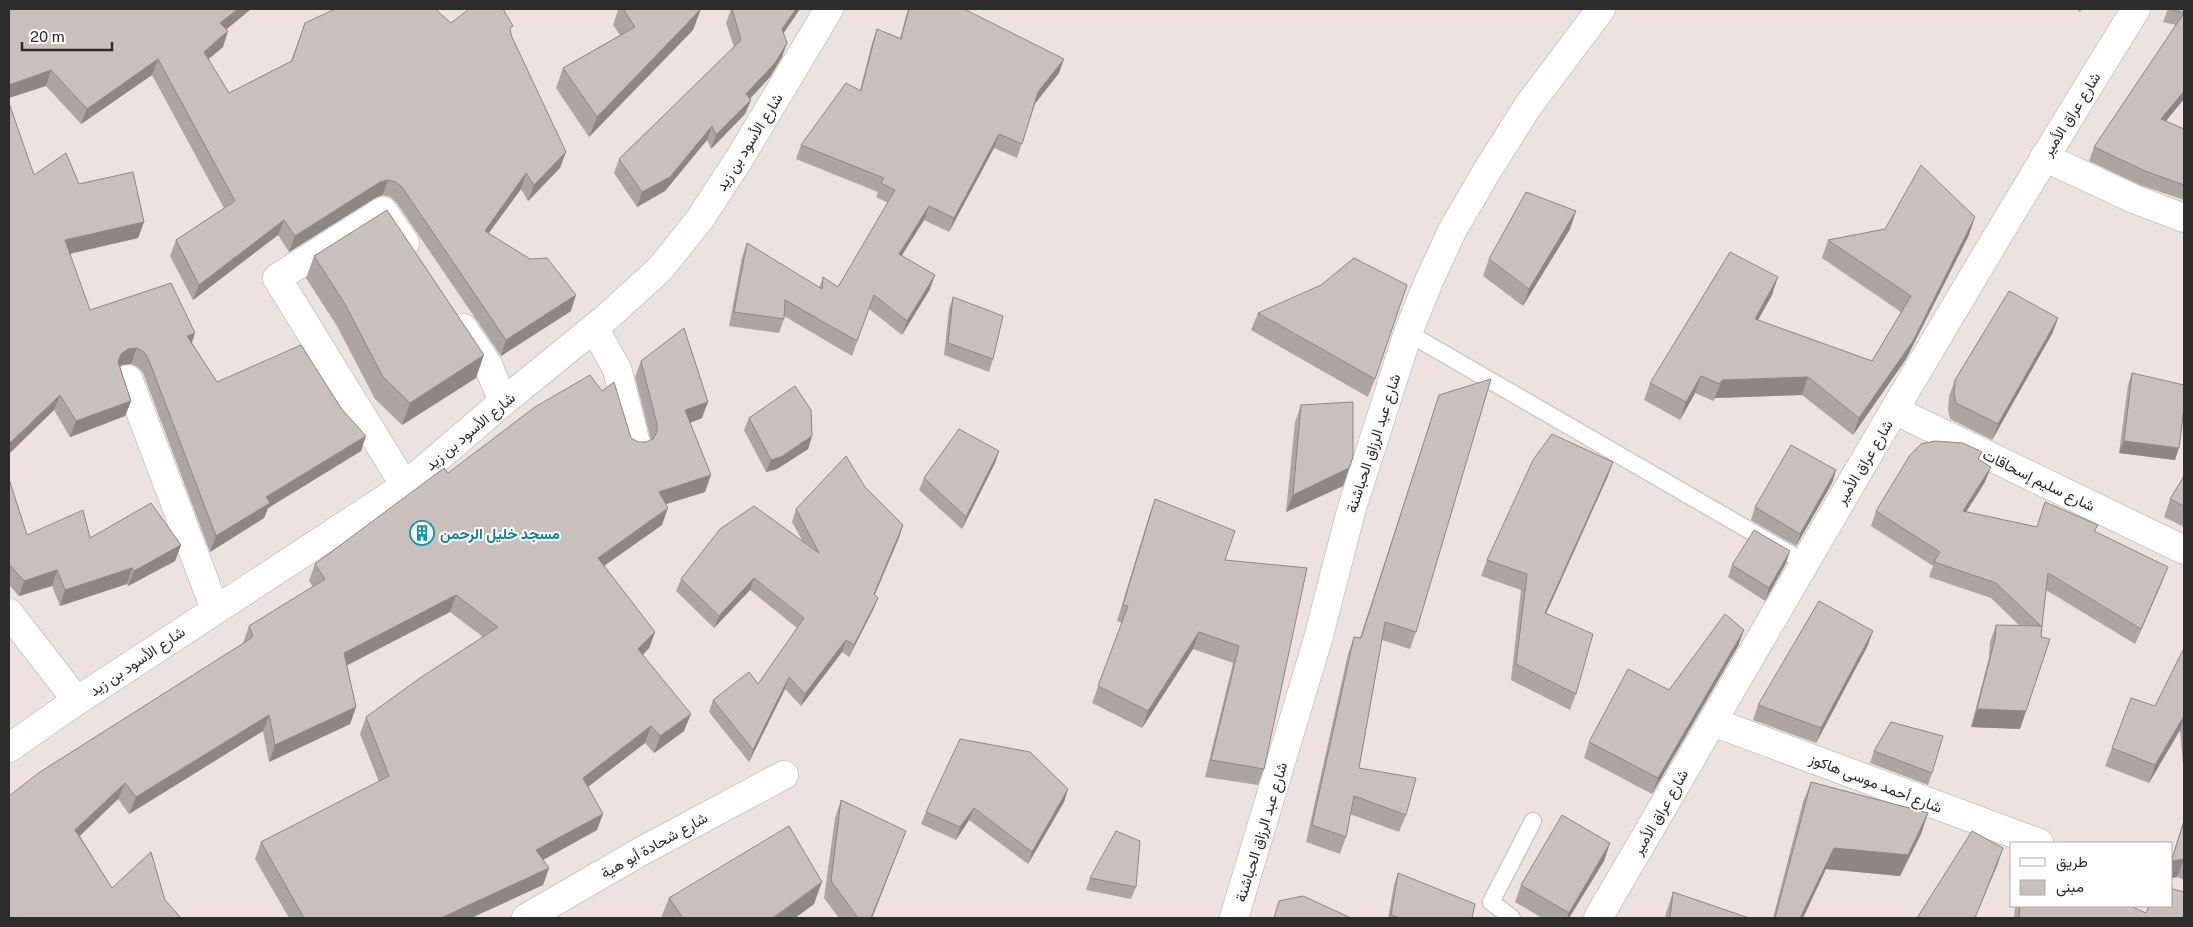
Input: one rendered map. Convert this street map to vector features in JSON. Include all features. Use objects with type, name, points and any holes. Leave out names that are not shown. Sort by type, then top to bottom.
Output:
[{"type":"street","name":"شارع الأسود بن زيد","points":[[9,748],[215,609],[405,486],[503,402],[594,328],[660,269],[700,219],[742,156],[829,9]]},
{"type":"street","name":"شارع عبد الرزاق الحباشنة","points":[[1234,918],[1318,639],[1351,511],[1408,333],[1452,231],[1487,171],[1528,106],[1601,9]]},
{"type":"street","name":"شارع عراق الأمير","points":[[1598,918],[1804,562],[2044,157],[2136,9]]},
{"type":"street","points":[[2044,157],[2134,200],[2184,218]]},
{"type":"street","points":[[405,486],[277,278],[383,211],[422,267]]},
{"type":"street","points":[[449,308],[488,365],[503,402]]},
{"type":"street","points":[[594,328],[618,369],[636,444]]},
{"type":"street","points":[[128,379],[215,609]]},
{"type":"street","name":"شارع سليم إسحاقات","points":[[1894,410],[2184,550]]},
{"type":"street","points":[[9,613],[77,701]]},
{"type":"street","name":"شارع أحمد موسى هاكوز","points":[[1713,722],[2036,842]]},
{"type":"street","name":"شارع شحادة أبو هية","points":[[526,918],[640,852],[784,775]]},
{"type":"lane","points":[[1408,333],[1804,562]]},
{"type":"lane","points":[[1512,918],[1490,902],[1533,821]]},
{"type":"building","points":[[9,9],[238,9],[220,23],[228,31],[204,52],[229,93],[292,61],[305,23],[335,9],[435,9],[451,23],[469,9],[503,9],[513,26],[510,28],[511,35],[566,152],[534,185],[526,173],[485,231],[530,259],[547,258],[576,295],[506,340],[402,187],[396,182],[388,180],[380,182],[295,236],[284,220],[199,285],[176,240],[235,201],[158,59],[87,109],[51,70],[9,85]]},
{"type":"building","points":[[623,9],[701,9],[597,117],[563,68],[635,27]]},
{"type":"building","points":[[732,9],[796,9],[782,29],[787,43],[775,63],[746,94],[751,100],[716,135],[712,126],[670,177],[642,192],[619,159],[741,40]]},
{"type":"building","points":[[909,9],[964,9],[1064,59],[1038,92],[1022,144],[999,134],[954,218],[929,206],[899,254],[935,275],[907,321],[874,295],[857,341],[785,300],[784,319],[734,312],[747,243],[822,289],[823,277],[838,287],[895,190],[881,183],[884,178],[801,145],[846,83],[861,91],[877,29],[901,39]]},
{"type":"building","points":[[2171,9],[2184,9],[2184,13]]},
{"type":"building","points":[[2184,13],[2184,91],[2161,119],[2184,129],[2184,185],[2145,171],[2094,147]]},
{"type":"building","points":[[9,103],[34,175],[66,153],[79,184],[133,172],[144,222],[65,240],[90,310],[171,283],[195,333],[187,336],[217,382],[301,345],[341,408],[366,436],[266,497],[270,503],[216,536],[148,358],[144,352],[137,348],[128,349],[121,354],[118,362],[131,401],[76,421],[60,395],[9,444]]},
{"type":"building","points":[[1921,165],[1975,217],[1913,341],[1859,418],[1808,377],[1722,380],[1720,384],[1701,376],[1686,402],[1650,383],[1730,252],[1778,277],[1755,319],[1872,361],[1911,296],[1828,240],[1885,229]]},
{"type":"building","points":[[1526,192],[1576,211],[1529,289],[1489,259]]},
{"type":"building","points":[[387,210],[484,355],[410,403],[383,377],[345,304],[314,256]]},
{"type":"building","points":[[1354,258],[1407,285],[1375,379],[1258,313],[1321,285]]},
{"type":"building","points":[[2009,291],[2058,318],[1998,424],[1956,403],[1954,394],[1955,380]]},
{"type":"building","points":[[953,297],[1003,316],[993,359],[948,343]]},
{"type":"building","points":[[684,328],[708,402],[685,410],[711,475],[659,492],[668,508],[598,558],[655,632],[638,649],[691,714],[660,736],[651,726],[583,778],[603,814],[536,850],[549,868],[441,918],[304,918],[261,842],[389,776],[366,717],[420,678],[498,627],[456,595],[344,653],[356,707],[275,745],[269,715],[136,797],[125,783],[75,830],[112,888],[151,852],[165,900],[181,918],[9,918],[9,796],[40,772],[250,639],[253,636],[249,626],[325,579],[315,564],[444,468],[448,473],[535,407],[590,375],[602,391],[614,382],[631,438],[638,442],[646,442],[653,439],[657,432],[657,424],[641,361]]},
{"type":"building","points":[[2132,373],[2184,385],[2184,408],[2179,448],[2124,441]]},
{"type":"building","points":[[1491,379],[1416,632],[1385,622],[1359,768],[1416,778],[1406,815],[1354,796],[1346,837],[1312,825],[1354,637],[1361,638],[1439,395]]},
{"type":"building","points":[[795,386],[811,410],[812,436],[781,457],[771,460],[749,418]]},
{"type":"building","points":[[1353,402],[1353,457],[1349,468],[1293,495],[1301,405]]},
{"type":"building","points":[[959,429],[999,451],[966,517],[924,478]]},
{"type":"building","points":[[1552,434],[1613,462],[1545,613],[1593,634],[1576,694],[1516,664],[1527,574],[1487,560],[1533,460]]},
{"type":"building","points":[[1935,441],[1963,443],[1982,452],[1978,459],[1991,467],[1963,511],[2037,527],[2045,502],[2098,525],[2094,531],[2168,567],[2141,629],[2048,573],[2041,626],[1996,583],[1934,562],[1940,552],[1876,511],[1910,455],[1921,444]]},
{"type":"building","points":[[1791,445],[1836,470],[1800,534],[1755,507]]},
{"type":"building","points":[[846,456],[865,487],[903,525],[874,594],[878,598],[854,645],[846,640],[805,694],[789,677],[753,750],[713,700],[749,672],[758,684],[804,618],[754,578],[719,616],[681,579],[720,529],[754,506],[819,553],[796,509]]},
{"type":"building","points":[[2184,476],[2184,506],[2170,499]]},
{"type":"building","points":[[9,479],[27,535],[83,510],[90,538],[151,503],[181,545],[134,571],[132,568],[65,590],[57,570],[24,581],[9,564]]},
{"type":"building","points":[[1155,499],[1235,531],[1225,560],[1307,568],[1264,769],[1211,760],[1239,646],[1199,632],[1148,711],[1098,686],[1128,606],[1123,605]]},
{"type":"building","points":[[1754,530],[1790,551],[1769,588],[1732,565]]},
{"type":"building","points":[[1819,601],[1873,631],[1821,728],[1758,705]]},
{"type":"building","points":[[1725,614],[1744,630],[1658,778],[1589,742],[1628,669],[1669,690]]},
{"type":"building","points":[[1996,625],[2042,626],[2041,637],[2050,639],[2026,711],[1977,709],[1995,639]]},
{"type":"building","points":[[2184,648],[2184,716],[2155,765],[2112,748],[2131,698],[2155,706]]},
{"type":"building","points":[[1891,722],[1943,736],[1932,773],[1874,751]]},
{"type":"building","points":[[960,739],[1030,752],[1068,789],[1032,852],[974,808],[960,827],[926,812]]},
{"type":"building","points":[[1811,782],[1928,813],[1908,855],[1834,848],[1800,918],[1775,918]]},
{"type":"building","points":[[841,800],[906,831],[871,918],[858,918],[831,881]]},
{"type":"building","points":[[1562,815],[1610,843],[1569,913],[1521,885]]},
{"type":"building","points":[[2184,821],[2184,859],[2173,861]]},
{"type":"building","points":[[789,826],[822,882],[775,918],[683,918],[669,898]]},
{"type":"building","points":[[1116,831],[1140,841],[1136,887],[1090,878]]},
{"type":"building","points":[[1972,831],[2003,848],[1975,918],[1917,918]]},
{"type":"building","points":[[1398,873],[1475,904],[1472,918],[1400,918],[1391,915]]},
{"type":"building","points":[[2173,889],[2184,892],[2184,918],[2019,918],[2020,907],[2132,907],[2146,913],[2149,907],[2173,907]]},
{"type":"building","points":[[1673,892],[1749,918],[1670,918]]},
{"type":"building","points":[[1303,896],[1351,918],[1274,918],[1279,901]]},
{"type":"place","name":"مسجد خليل الرحمن","points":[[422,533]]}]
